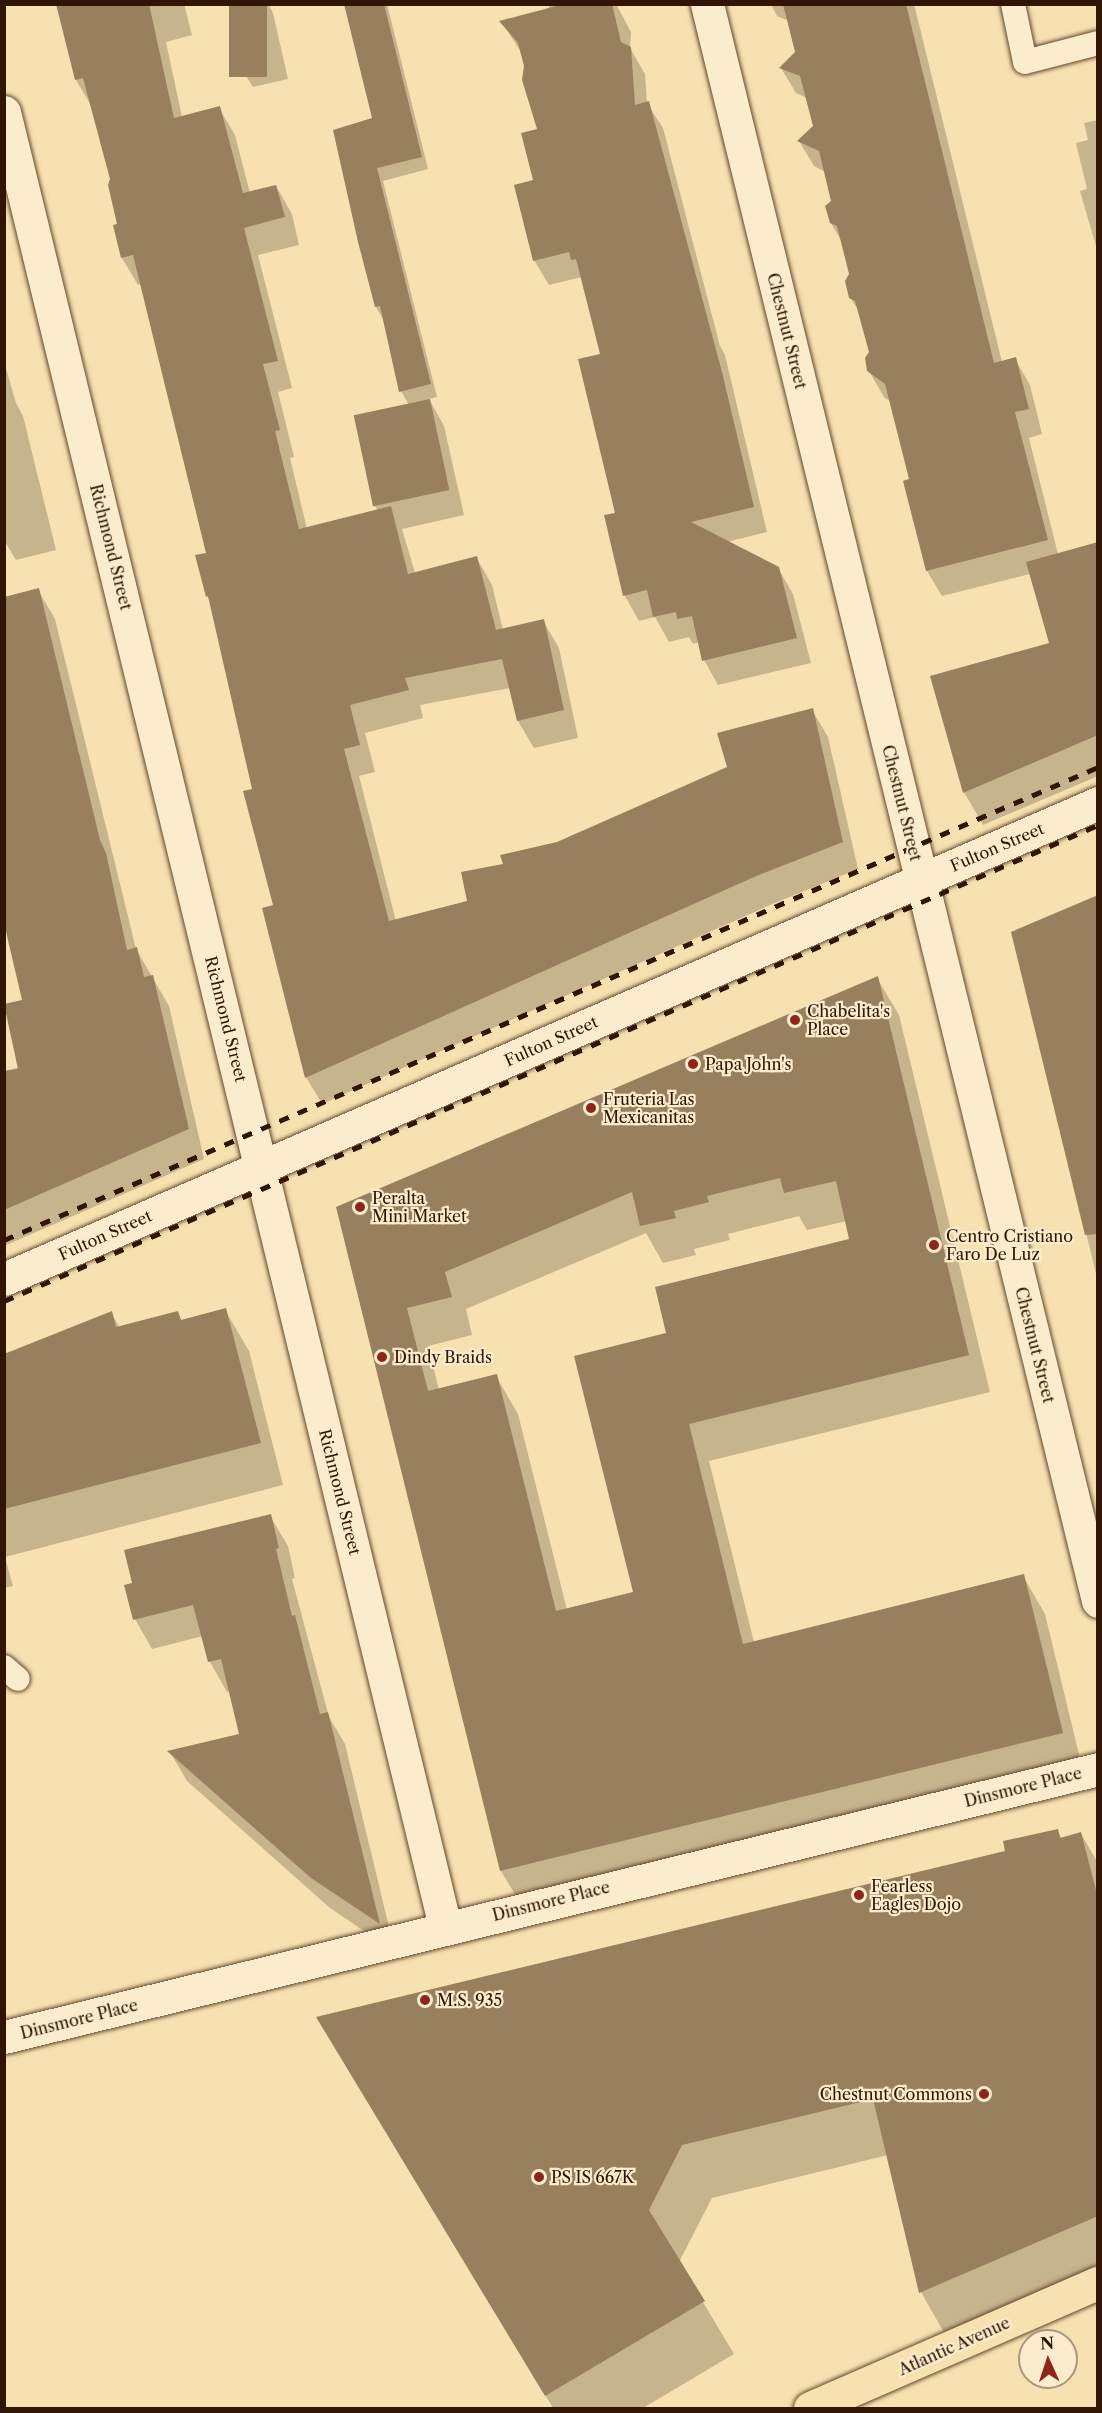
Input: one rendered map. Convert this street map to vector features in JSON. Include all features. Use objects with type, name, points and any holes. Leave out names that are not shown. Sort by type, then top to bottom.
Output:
[{"type":"main road","name":"Atlantic Avenue","points":[[810,2409],[1098,2283]]},
{"type":"street","name":"Chestnut Street","points":[[707,4],[1098,1601]]},
{"type":"street","name":"Richmond Street","points":[[4,112],[445,1927]]},
{"type":"street","name":"Fulton Street","points":[[4,1279],[1098,803]]},
{"type":"street","name":"Dinsmore Place","points":[[4,2037],[445,1927],[1098,1769]]},
{"type":"lane","points":[[1013,4],[1025,62],[1098,43]]},
{"type":"building","points":[[56,4],[149,4],[174,118],[220,106],[243,193],[276,185],[285,217],[244,228],[278,361],[263,364],[280,430],[275,431],[299,529],[391,506],[408,574],[477,556],[496,630],[544,619],[564,710],[517,721],[502,659],[405,678],[409,690],[350,705],[360,745],[344,749],[389,921],[467,901],[461,872],[503,864],[500,855],[557,842],[727,767],[717,733],[813,708],[843,842],[754,877],[305,1078],[262,908],[273,905],[243,791],[252,789],[208,596],[206,597],[195,555],[206,553],[133,255],[121,258],[113,225],[117,224],[108,185],[110,179],[83,78],[75,80]]},
{"type":"building","points":[[229,4],[267,4],[267,77],[229,77]]},
{"type":"building","points":[[344,4],[384,4],[422,157],[377,168],[431,384],[399,392],[380,306],[375,307],[358,242],[333,130],[372,118]]},
{"type":"building","points":[[564,4],[612,4],[621,42],[631,47],[635,105],[649,101],[722,372],[754,507],[691,522],[779,567],[797,638],[702,661],[692,616],[677,619],[676,612],[653,617],[647,590],[623,596],[604,515],[615,513],[578,359],[600,354],[576,259],[571,260],[569,252],[533,261],[514,185],[533,180],[521,133],[537,129],[522,80],[524,66],[518,43],[499,21]]},
{"type":"building","points":[[783,4],[906,4],[994,363],[1016,357],[1029,409],[1015,412],[1048,540],[926,571],[903,481],[909,479],[885,384],[867,371],[865,358],[869,352],[855,301],[849,298],[845,281],[849,274],[837,226],[830,223],[825,206],[831,201],[819,151],[797,141],[813,126],[800,76],[779,68],[795,52]]},
{"type":"building","points":[[430,399],[449,490],[373,506],[354,415]]},
{"type":"building","points":[[1098,542],[1098,735],[963,793],[930,676],[1049,643],[1026,562]]},
{"type":"building","points":[[39,588],[100,840],[106,853],[127,950],[137,947],[144,977],[153,975],[189,1129],[4,1210],[4,1071],[18,1069],[4,1004],[22,1000],[4,923],[4,597]]},
{"type":"building","points":[[1098,895],[1098,1234],[1085,1235],[1011,932]]},
{"type":"building","points":[[878,976],[969,1355],[689,1424],[743,1644],[1024,1574],[1063,1733],[500,1871],[336,1207]],"holes":[[[780,1178],[784,1193],[836,1181],[849,1239],[655,1287],[666,1333],[574,1356],[633,1592],[556,1611],[497,1374],[428,1391],[407,1308],[452,1297],[445,1272],[632,1192],[640,1226],[676,1218],[674,1211],[709,1202],[707,1196]]]},
{"type":"building","points":[[226,1308],[261,1443],[4,1509],[4,1354],[112,1311],[116,1327],[178,1311],[181,1320]]},
{"type":"building","points":[[271,1514],[279,1548],[276,1549],[292,1616],[295,1615],[320,1714],[328,1712],[380,1924],[311,1878],[167,1751],[239,1734],[221,1659],[208,1662],[193,1605],[133,1620],[124,1585],[132,1583],[124,1550]]},
{"type":"building","points":[[1058,1829],[1060,1838],[1081,1832],[1098,1898],[1098,2216],[919,2293],[873,2099],[682,2145],[649,2210],[705,2301],[545,2396],[316,2017],[1005,1851],[1003,1841]]},
{"type":"railway","points":[[4,1240],[1098,767]]},
{"type":"railway","points":[[4,1301],[1098,825]]},
{"type":"place","name":"Chabelita's Place","points":[[795,1020]]},
{"type":"place","name":"Papa John's","points":[[693,1064]]},
{"type":"place","name":"Fruteria Las Mexicanitas","points":[[591,1108]]},
{"type":"place","name":"Peralta Mini Market","points":[[360,1207]]},
{"type":"place","name":"Centro Cristiano Faro De Luz","points":[[934,1245]]},
{"type":"place","name":"Dindy Braids","points":[[382,1357]]},
{"type":"place","name":"Fearless Eagles Dojo","points":[[859,1895]]},
{"type":"place","name":"M.S. 935","points":[[425,2000]]},
{"type":"place","name":"Chestnut Commons","points":[[984,2094]]},
{"type":"place","name":"PS IS 667K","points":[[539,2177]]}]
